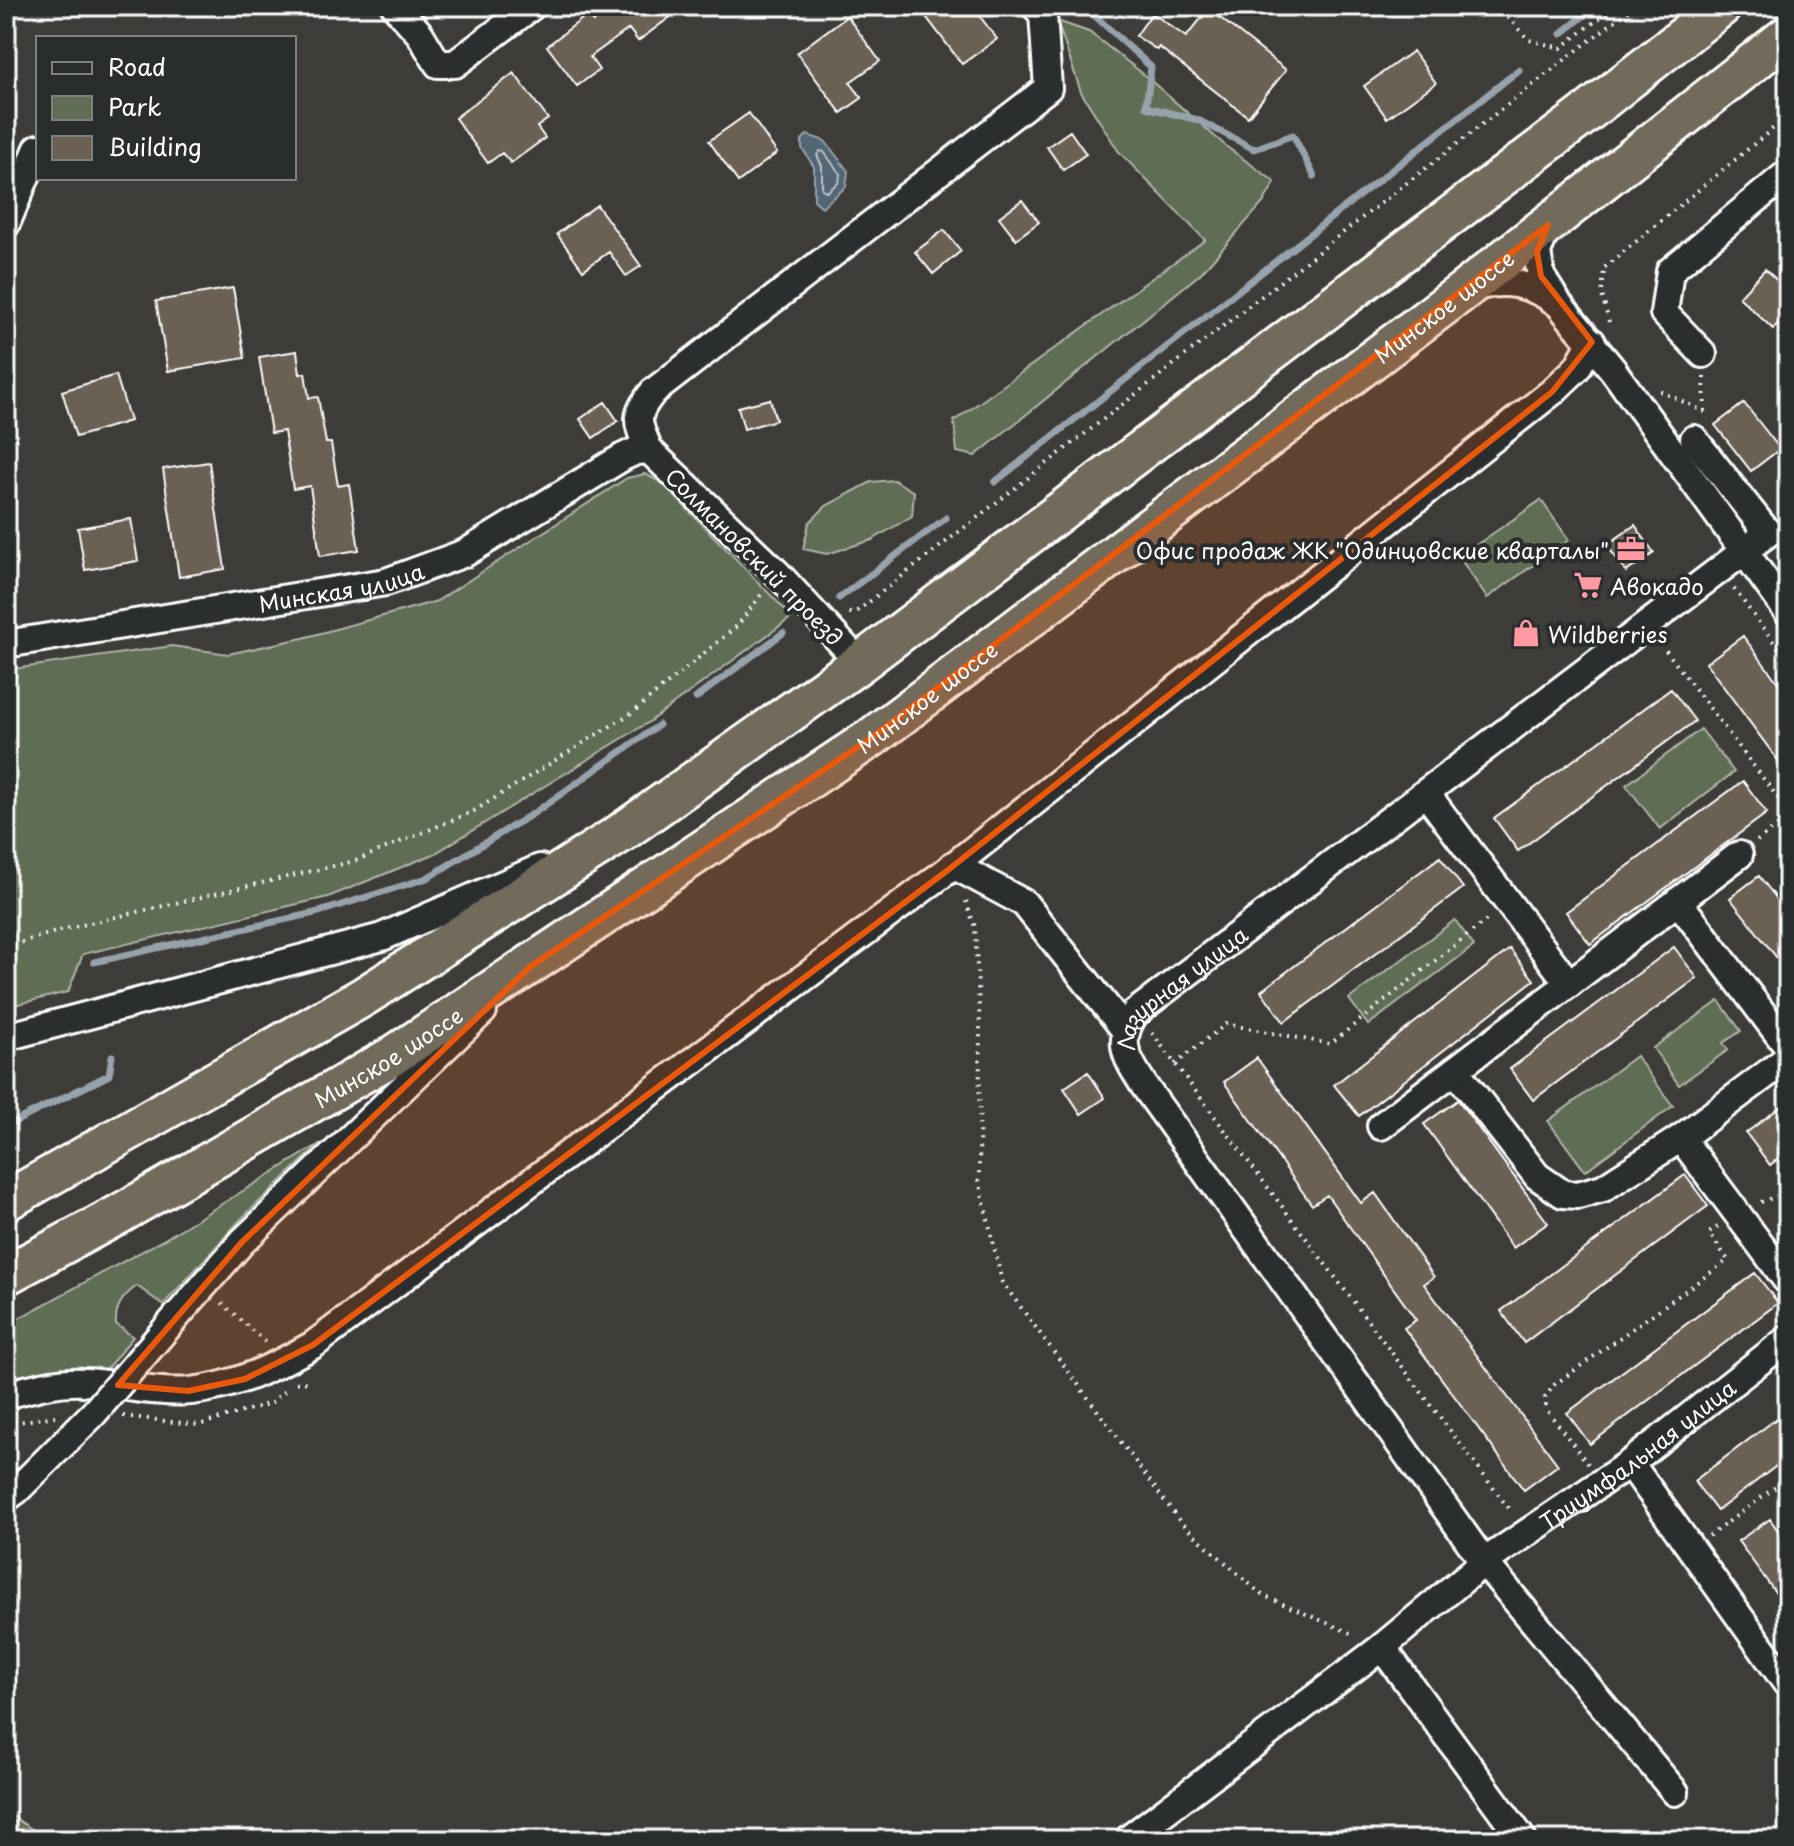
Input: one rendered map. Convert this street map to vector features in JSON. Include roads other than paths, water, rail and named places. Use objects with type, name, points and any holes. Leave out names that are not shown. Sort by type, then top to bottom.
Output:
[{"type":"highway","points":[[6,1201],[363,997],[621,833],[860,663],[1584,115],[1722,6]]},
{"type":"highway","name":"Минское шоссе","points":[[6,1275],[116,1216],[378,1065],[871,738],[1462,292],[1788,35]]},
{"type":"street","points":[[395,6],[420,34],[438,64],[455,64],[532,6]]},
{"type":"street","points":[[649,450],[640,428],[640,409],[653,392],[1048,88],[1043,14],[1035,6]]},
{"type":"street","points":[[6,224],[36,153]]},
{"type":"street","points":[[1703,354],[1664,313],[1670,271],[1788,173]]},
{"type":"street","points":[[1548,225],[1538,246],[1541,276],[1788,612]]},
{"type":"street","points":[[1462,292],[1503,282],[1523,284],[1558,303]]},
{"type":"street","points":[[6,1395],[46,1384],[82,1381],[188,1391],[245,1379],[313,1345],[953,865],[1552,392],[1577,368],[1592,342]]},
{"type":"street","name":"Лазурная улица","points":[[1675,1792],[1484,1562],[1145,1087],[1129,1060],[1131,1021],[1768,533],[1694,439]]},
{"type":"street","name":"Солмановский проезд","points":[[649,450],[777,573],[860,663]]},
{"type":"street","name":"Минская улица","points":[[6,644],[386,582],[465,553],[623,457],[636,451],[649,450]]},
{"type":"street","points":[[1426,793],[1569,984]]},
{"type":"street","points":[[6,1037],[382,937],[621,833]]},
{"type":"street","points":[[1381,1126],[1739,855]]},
{"type":"street","points":[[953,865],[1024,903],[1131,1021]]},
{"type":"street","points":[[1678,901],[1788,1047]]},
{"type":"street","points":[[6,1498],[93,1414],[242,1242],[531,966]]},
{"type":"street","points":[[1455,1070],[1537,1176],[1563,1194],[1578,1195],[1603,1188],[1681,1138],[1788,1058]]},
{"type":"street","points":[[1681,1138],[1788,1282]]},
{"type":"street","name":"Триумфальная улица","points":[[1127,1840],[1382,1647],[1484,1562],[1630,1463],[1788,1339]]},
{"type":"street","points":[[1630,1463],[1788,1685]]},
{"type":"street","points":[[1382,1647],[1523,1840]]},
{"type":"water","points":[[807,135],[825,141],[848,171],[846,187],[822,207],[814,200],[814,167],[802,148],[802,140]]},
{"type":"waterway","points":[[1084,6],[1151,67],[1146,107],[1198,120],[1254,149],[1293,135],[1314,176]]},
{"type":"waterway","points":[[1561,34],[1596,6]]},
{"type":"waterway","points":[[995,482],[1519,70]]},
{"type":"waterway","points":[[839,598],[946,518]]},
{"type":"waterway","points":[[696,698],[783,633]]},
{"type":"waterway","points":[[94,962],[319,912],[427,878],[534,813],[659,725]]},
{"type":"waterway","points":[[6,1126],[109,1075],[112,1056]]},
{"type":"place","name":"Офис продаж ЖК \"Одинцовские кварталы\"","points":[[1631,549]]},
{"type":"place","name":"Авокадо","points":[[1588,585]]},
{"type":"place","name":"Wildberries","points":[[1526,633]]}]
